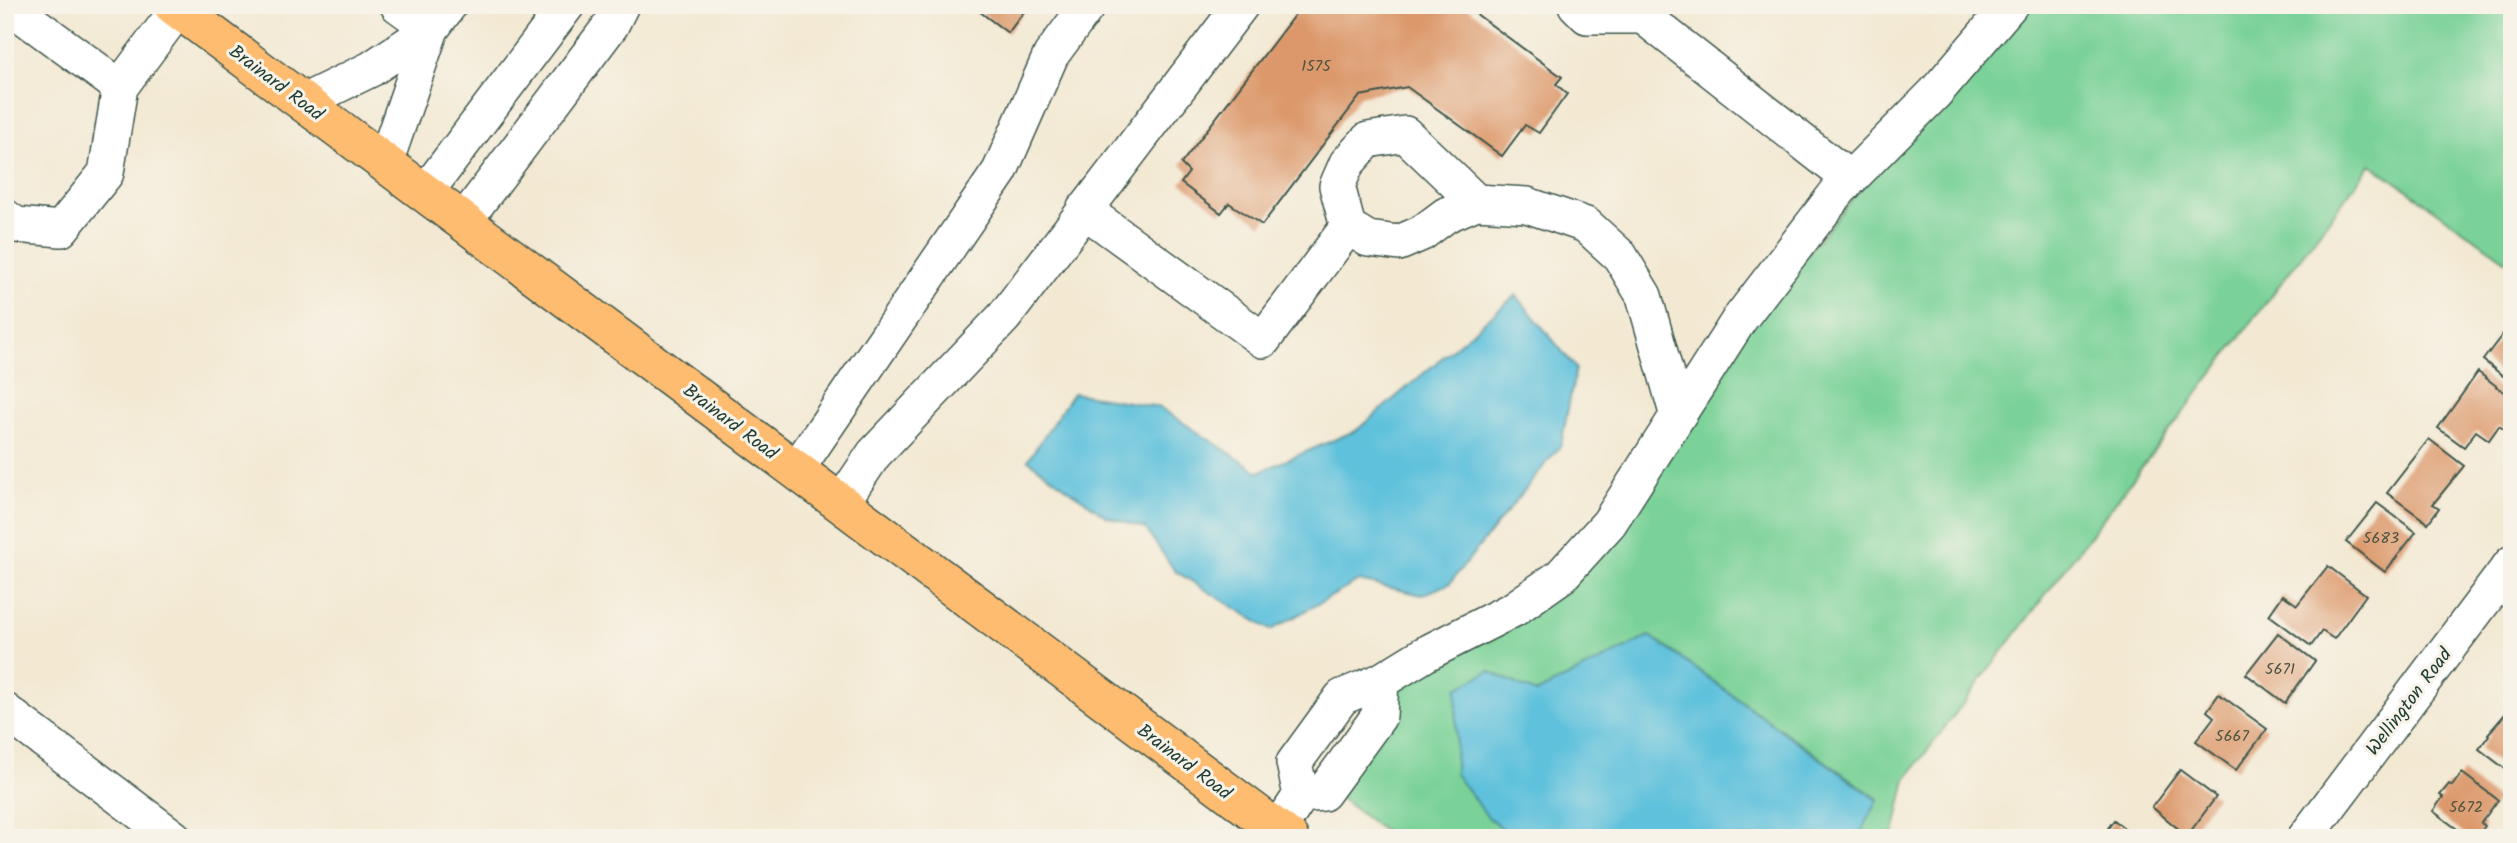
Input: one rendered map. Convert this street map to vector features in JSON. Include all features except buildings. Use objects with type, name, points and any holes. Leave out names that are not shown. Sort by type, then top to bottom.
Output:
[{"type":"main road","name":"Brainard Road","points":[[176,7],[1283,834]]},
{"type":"street","points":[[8,5],[120,87]]},
{"type":"street","points":[[398,5],[440,17]]},
{"type":"street","points":[[425,193],[567,5]]},
{"type":"street","points":[[463,222],[611,25],[621,5]]},
{"type":"street","points":[[796,470],[1000,171],[1051,55],[1088,5]]},
{"type":"street","points":[[841,503],[874,454],[1004,317],[1241,5]]},
{"type":"street","points":[[1576,5],[1587,16],[1642,10],[1850,179]]},
{"type":"street","points":[[1283,834],[1301,795],[1323,793],[1378,716],[1381,681],[1425,654],[1514,609],[1561,576],[1609,523],[1739,320],[1839,190],[1935,93],[2010,5]]},
{"type":"street","points":[[5,218],[16,225],[61,229],[106,173],[120,87],[176,7]]},
{"type":"street","points":[[303,102],[371,69],[440,17]]},
{"type":"street","points":[[385,163],[440,17]]},
{"type":"street","points":[[1476,202],[1405,134],[1368,140],[1347,163],[1337,186],[1348,228],[1368,239],[1399,243],[1422,233],[1446,215],[1476,202],[1527,205],[1586,225],[1620,256],[1644,296],[1677,413]]},
{"type":"street","points":[[1084,211],[1263,340],[1348,228]]},
{"type":"street","name":"Wellington Road","points":[[2305,838],[2512,563]]},
{"type":"street","points":[[5,711],[174,838]]},
{"type":"green space","points":[[2010,5],[2512,5],[2512,265],[2371,164],[1906,779],[1893,838],[1858,838],[1878,799],[1650,636],[1536,693],[1489,671],[1488,817],[1515,838],[1393,838],[1327,788],[1381,681],[1561,576],[1677,413]]},
{"type":"water","points":[[1516,295],[1576,368],[1561,445],[1449,584],[1422,595],[1359,581],[1271,630],[1175,571],[1145,528],[1106,516],[1028,460],[1073,393],[1159,407],[1259,472],[1357,430]]},
{"type":"water","points":[[1650,636],[1878,800],[1858,838],[1515,838],[1488,817],[1455,774],[1457,688],[1489,671],[1536,693]]}]
